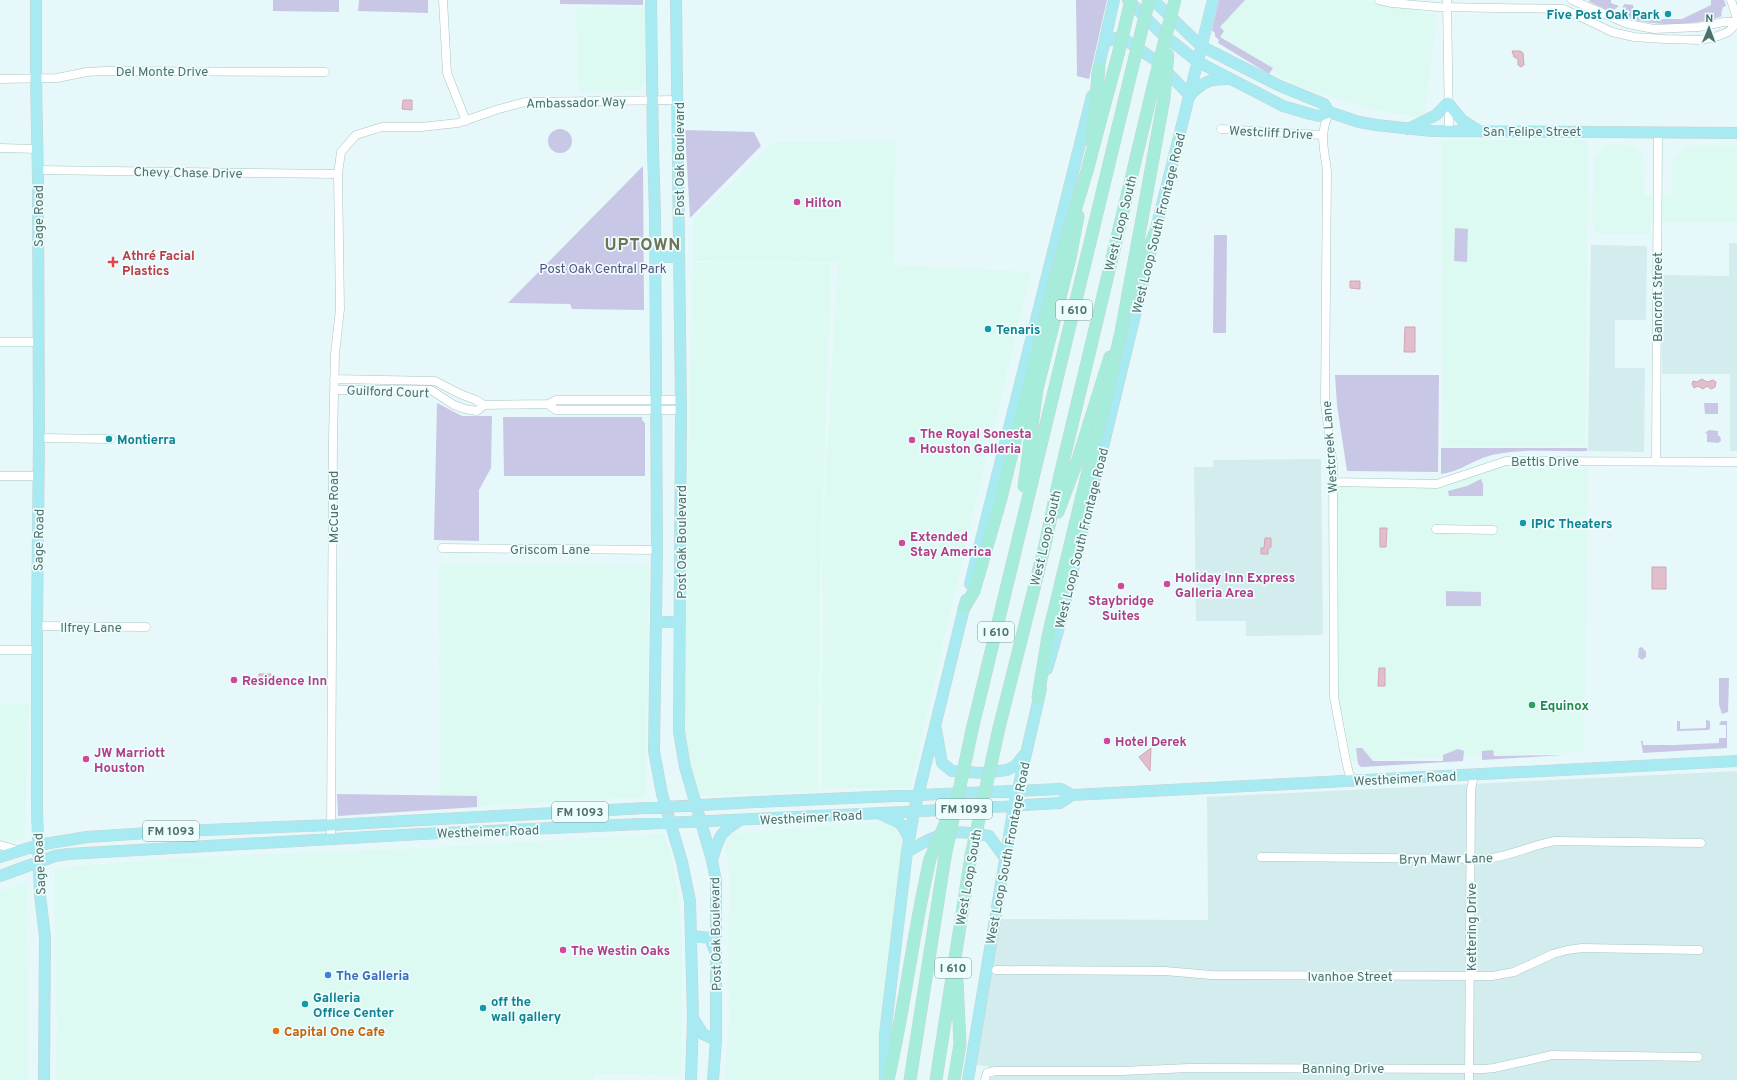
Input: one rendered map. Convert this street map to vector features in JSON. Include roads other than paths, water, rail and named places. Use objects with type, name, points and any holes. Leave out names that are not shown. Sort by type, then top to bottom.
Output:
[{"type":"highway","points":[[964,608],[974,591],[1000,502],[1060,260],[1087,171],[1118,55],[1130,0]]},
{"type":"highway","name":"West Loop South","points":[[910,1080],[945,857],[972,730],[1149,0]]},
{"type":"highway","name":"West Loop South","points":[[936,1080],[971,856],[999,728],[1045,545],[1060,475],[1175,0]]},
{"type":"highway","points":[[1038,697],[1048,636],[1121,332],[1164,98],[1171,15]]},
{"type":"highway","points":[[1015,551],[1037,389],[1070,258],[1092,133],[1099,68]]},
{"type":"highway","points":[[1045,545],[1078,459],[1129,297],[1155,233]]},
{"type":"highway","points":[[887,1080],[897,1041],[917,920],[930,859],[958,794]]},
{"type":"highway","points":[[954,1080],[960,1044],[956,953]]},
{"type":"main road","name":"Sage Road","points":[[36,0],[39,438],[37,626],[38,845],[40,895],[45,936],[44,1080]]},
{"type":"main road","name":"Post Oak Boulevard","points":[[651,0],[657,550],[654,751],[666,807],[688,888],[691,913],[693,1018],[691,1080]]},
{"type":"main road","name":"Post Oak Boulevard","points":[[676,0],[681,405],[679,732],[685,767],[712,860],[717,888],[716,1040],[713,1080]]},
{"type":"main road","points":[[887,1080],[885,1034],[907,852],[917,795],[1099,68],[1114,0]]},
{"type":"main road","name":"San Felipe Street","points":[[1130,0],[1159,31],[1198,62],[1283,106],[1318,116],[1329,112],[1359,122],[1406,130],[1737,133]]},
{"type":"main road","name":"San Felipe Street","points":[[1153,0],[1201,46],[1280,86],[1324,104],[1329,112]]},
{"type":"main road","name":"West Loop South Frontage Road","points":[[968,1080],[1014,806],[1038,697],[1060,624],[1213,0]]},
{"type":"main road","points":[[1105,42],[1116,38],[1124,39],[1158,62],[1190,96],[1203,83],[1210,80],[1231,79]]},
{"type":"main road","points":[[1406,130],[1427,121],[1436,115],[1448,103],[1462,120],[1479,131]]},
{"type":"main road","points":[[655,257],[680,257]]},
{"type":"main road","points":[[656,622],[680,622]]},
{"type":"main road","points":[[935,723],[942,762],[952,771],[982,773],[1007,770],[1019,762],[1027,751]]},
{"type":"main road","name":"Westheimer Road","points":[[0,876],[39,862],[68,854],[89,854],[149,848],[421,834],[880,814],[1060,803],[1072,795],[1737,761]]},
{"type":"main road","name":"Westheimer Road","points":[[0,857],[38,845],[87,837],[180,831],[1061,789],[1072,795]]},
{"type":"main road","points":[[524,830],[563,821],[564,813]]},
{"type":"main road","points":[[880,814],[904,826],[909,840]]},
{"type":"main road","points":[[421,834],[428,829],[437,828],[464,818]]},
{"type":"main road","points":[[712,860],[720,835],[727,828],[740,820]]},
{"type":"main road","points":[[189,846],[196,839],[208,839],[234,829]]},
{"type":"main road","points":[[149,848],[177,838],[180,831]]},
{"type":"main road","points":[[907,852],[929,839],[946,833],[967,832],[989,836],[1005,858]]},
{"type":"main road","points":[[692,936],[710,938],[716,954]]},
{"type":"main road","points":[[693,1018],[703,1034],[716,1040]]},
{"type":"street","points":[[443,0],[447,73],[466,121]]},
{"type":"street","points":[[1379,0],[1392,3],[1564,9],[1612,32],[1634,37],[1665,39],[1701,40],[1728,32],[1737,23]]},
{"type":"street","points":[[1572,0],[1628,24],[1654,29],[1699,27],[1724,22],[1737,23]]},
{"type":"street","points":[[1731,0],[1737,19]]},
{"type":"street","points":[[1447,4],[1449,131]]},
{"type":"street","name":"Del Monte Drive","points":[[0,79],[57,78],[87,72],[105,71],[326,72]]},
{"type":"street","name":"Ambassador Way","points":[[338,174],[342,152],[356,135],[382,127],[421,127],[458,123],[526,102],[678,100]]},
{"type":"street","name":"Westcreek Lane","points":[[1329,112],[1323,127],[1322,135],[1327,171],[1325,403],[1332,450],[1333,482],[1334,697],[1343,750],[1351,781]]},
{"type":"street","name":"Westcliff Drive","points":[[1221,129],[1322,135]]},
{"type":"street","name":"Bancroft Street","points":[[1656,460],[1658,133]]},
{"type":"street","points":[[0,148],[38,149]]},
{"type":"street","name":"Chevy Chase Drive","points":[[38,170],[338,174]]},
{"type":"street","name":"McCue Road","points":[[331,839],[334,379],[340,308],[338,174]]},
{"type":"street","points":[[0,342],[38,342]]},
{"type":"street","name":"Guilford Court","points":[[334,379],[435,381],[484,405],[548,404],[556,410],[681,405]]},
{"type":"street","points":[[366,379],[366,390]]},
{"type":"street","name":"Guilford Court","points":[[334,390],[431,390],[454,405],[465,409],[477,411],[484,405]]},
{"type":"street","points":[[39,438],[111,439]]},
{"type":"street","name":"Bettis Drive","points":[[1333,482],[1437,484],[1506,461],[1595,462],[1656,460],[1737,462]]},
{"type":"street","points":[[0,476],[39,476]]},
{"type":"street","points":[[1436,530],[1493,530]]},
{"type":"street","name":"Griscom Lane","points":[[442,548],[657,550]]},
{"type":"street","name":"Ilfrey Lane","points":[[37,626],[146,627]]},
{"type":"street","points":[[0,650],[37,650]]},
{"type":"street","name":"Kettering Drive","points":[[1469,1080],[1472,859],[1471,789],[1474,775]]},
{"type":"street","name":"Bryn Mawr Lane","points":[[1261,857],[1472,859],[1502,857],[1554,841],[1701,843]]},
{"type":"street","points":[[0,844],[21,851]]},
{"type":"street","name":"Ivanhoe Street","points":[[996,970],[1166,971],[1211,974],[1471,977],[1492,976],[1514,972],[1553,954],[1582,948],[1699,950]]},
{"type":"street","name":"Banning Drive","points":[[986,1077],[995,1071],[1121,1071],[1189,1068],[1494,1068],[1552,1056],[1698,1057]]},
{"type":"place","name":"Five Post Oak Park","points":[[1668,14]]},
{"type":"place","name":"Hilton","points":[[797,202]]},
{"type":"place","name":"Athré Facial Plastics","points":[[113,262]]},
{"type":"place","name":"Tenaris","points":[[988,329]]},
{"type":"place","name":"Montierra","points":[[109,439]]},
{"type":"place","name":"The Royal Sonesta Houston Galleria","points":[[912,440]]},
{"type":"place","name":"IPIC Theaters","points":[[1523,523]]},
{"type":"place","name":"Extended Stay America","points":[[902,543]]},
{"type":"place","name":"Holiday Inn Express Galleria Area","points":[[1167,584]]},
{"type":"place","name":"Staybridge Suites","points":[[1121,586]]},
{"type":"place","name":"Residence Inn","points":[[234,680]]},
{"type":"place","name":"Equinox","points":[[1532,705]]},
{"type":"place","name":"Hotel Derek","points":[[1107,741]]},
{"type":"place","name":"JW Marriott Houston","points":[[86,759]]},
{"type":"place","name":"The Westin Oaks","points":[[563,950]]},
{"type":"place","name":"The Galleria","points":[[328,975]]},
{"type":"place","name":"Galleria Office Center","points":[[305,1004]]},
{"type":"place","name":"off the wall gallery","points":[[483,1008]]},
{"type":"place","name":"Capital One Cafe","points":[[276,1031]]},
{"type":"district","name":"UPTOWN","points":[[643,244]]},
{"type":"park label","name":"Post Oak Central Park","points":[[603,268]]}]
